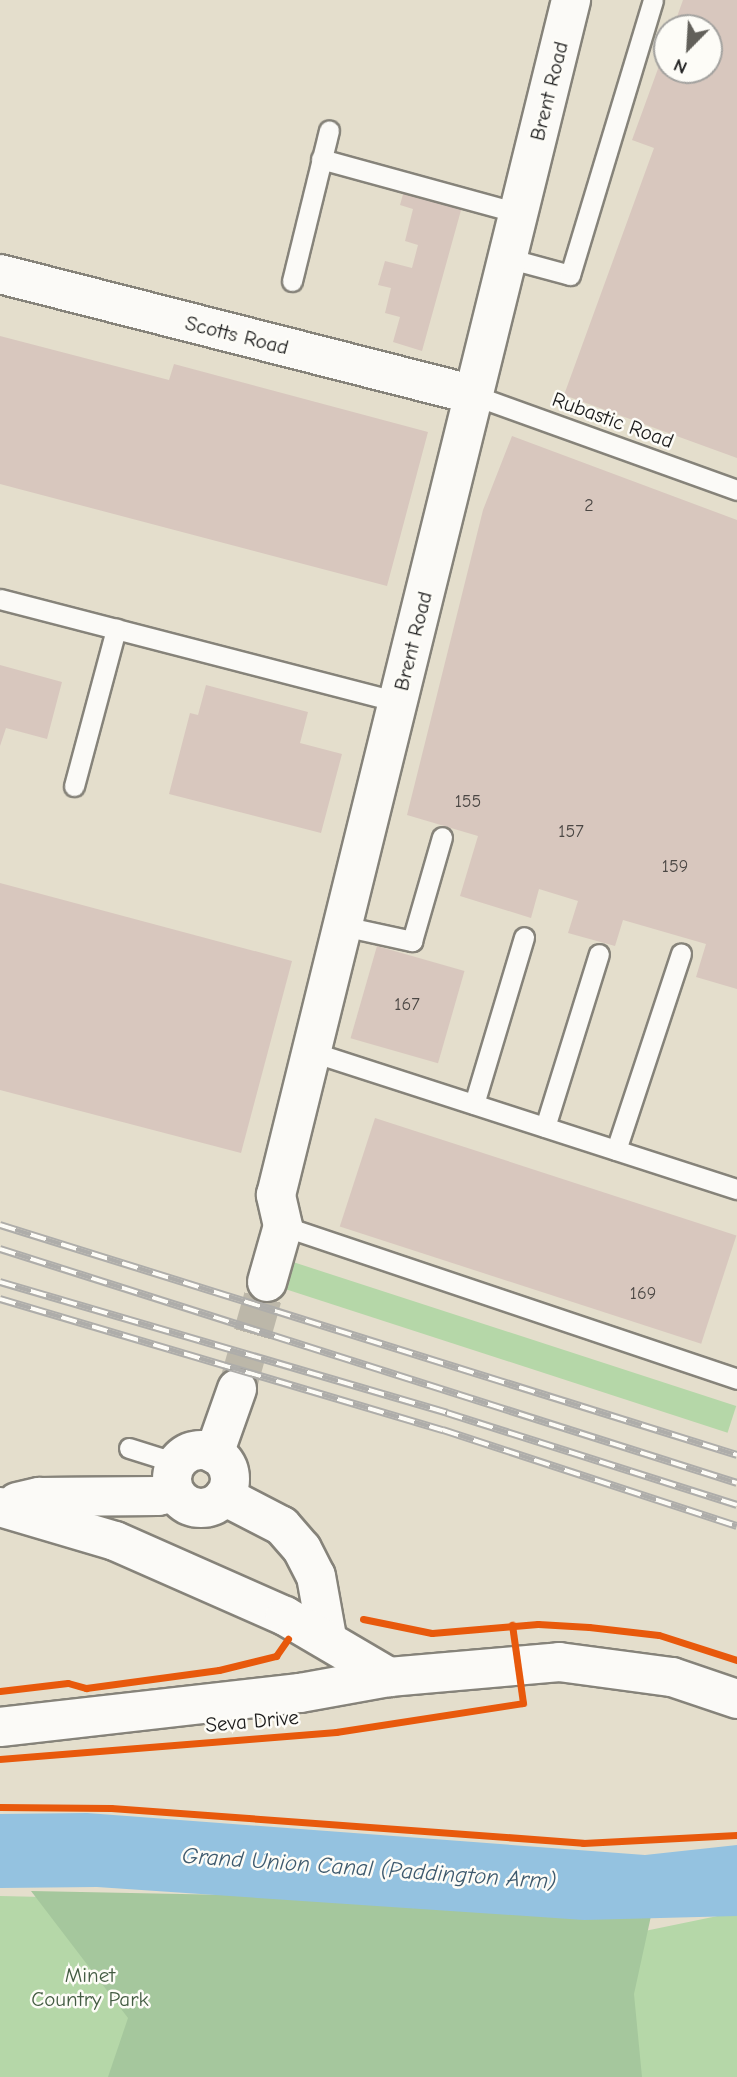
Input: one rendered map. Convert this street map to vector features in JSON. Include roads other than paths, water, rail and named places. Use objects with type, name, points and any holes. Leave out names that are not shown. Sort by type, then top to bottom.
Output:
[{"type":"street","name":"Brent Road","points":[[267,1282],[283,1226],[276,1195],[571,0]]},
{"type":"street","name":"Scotts Road","points":[[0,274],[474,395]]},
{"type":"street","points":[[214,1454],[237,1389]]},
{"type":"street","points":[[0,1506],[39,1497],[130,1497],[176,1477],[198,1451],[214,1454],[227,1468],[229,1487],[224,1496],[208,1507],[198,1508],[176,1477]]},
{"type":"street","points":[[224,1496],[282,1526],[302,1549],[318,1586],[327,1637]]},
{"type":"street","points":[[0,1506],[115,1541],[327,1637],[389,1677]]},
{"type":"street","name":"Seva Drive","points":[[0,1727],[300,1693],[389,1677],[559,1662],[672,1677],[737,1699]]},
{"type":"lane","points":[[507,258],[570,275],[653,0]]},
{"type":"lane","points":[[292,281],[328,130]]},
{"type":"lane","points":[[321,159],[519,213]]},
{"type":"lane","name":"Rubastic Road","points":[[474,395],[737,490]]},
{"type":"lane","points":[[0,599],[398,702]]},
{"type":"lane","points":[[74,786],[116,629]]},
{"type":"lane","points":[[343,926],[412,941],[442,836]]},
{"type":"lane","points":[[474,1104],[524,937]]},
{"type":"lane","points":[[616,1150],[681,953]]},
{"type":"lane","points":[[545,1127],[599,954]]},
{"type":"lane","points":[[312,1052],[737,1189]]},
{"type":"lane","points":[[283,1226],[737,1379]]},
{"type":"lane","points":[[129,1448],[176,1477]]},
{"type":"water","name":"Grand Union Canal (Paddington Arm)","points":[[87,1813],[645,1855],[737,1845],[737,1916],[584,1920],[97,1887],[0,1888],[0,1814]]},
{"type":"tunnel","points":[[237,1389],[267,1282]]},
{"type":"railway","points":[[0,1225],[737,1455]]},
{"type":"railway","points":[[0,1249],[737,1483]]},
{"type":"railway","points":[[0,1282],[447,1413],[737,1505]]},
{"type":"railway","points":[[0,1299],[443,1430],[737,1526]]},
{"type":"park label","name":"Minet Country Park","points":[[90,1987]]}]
